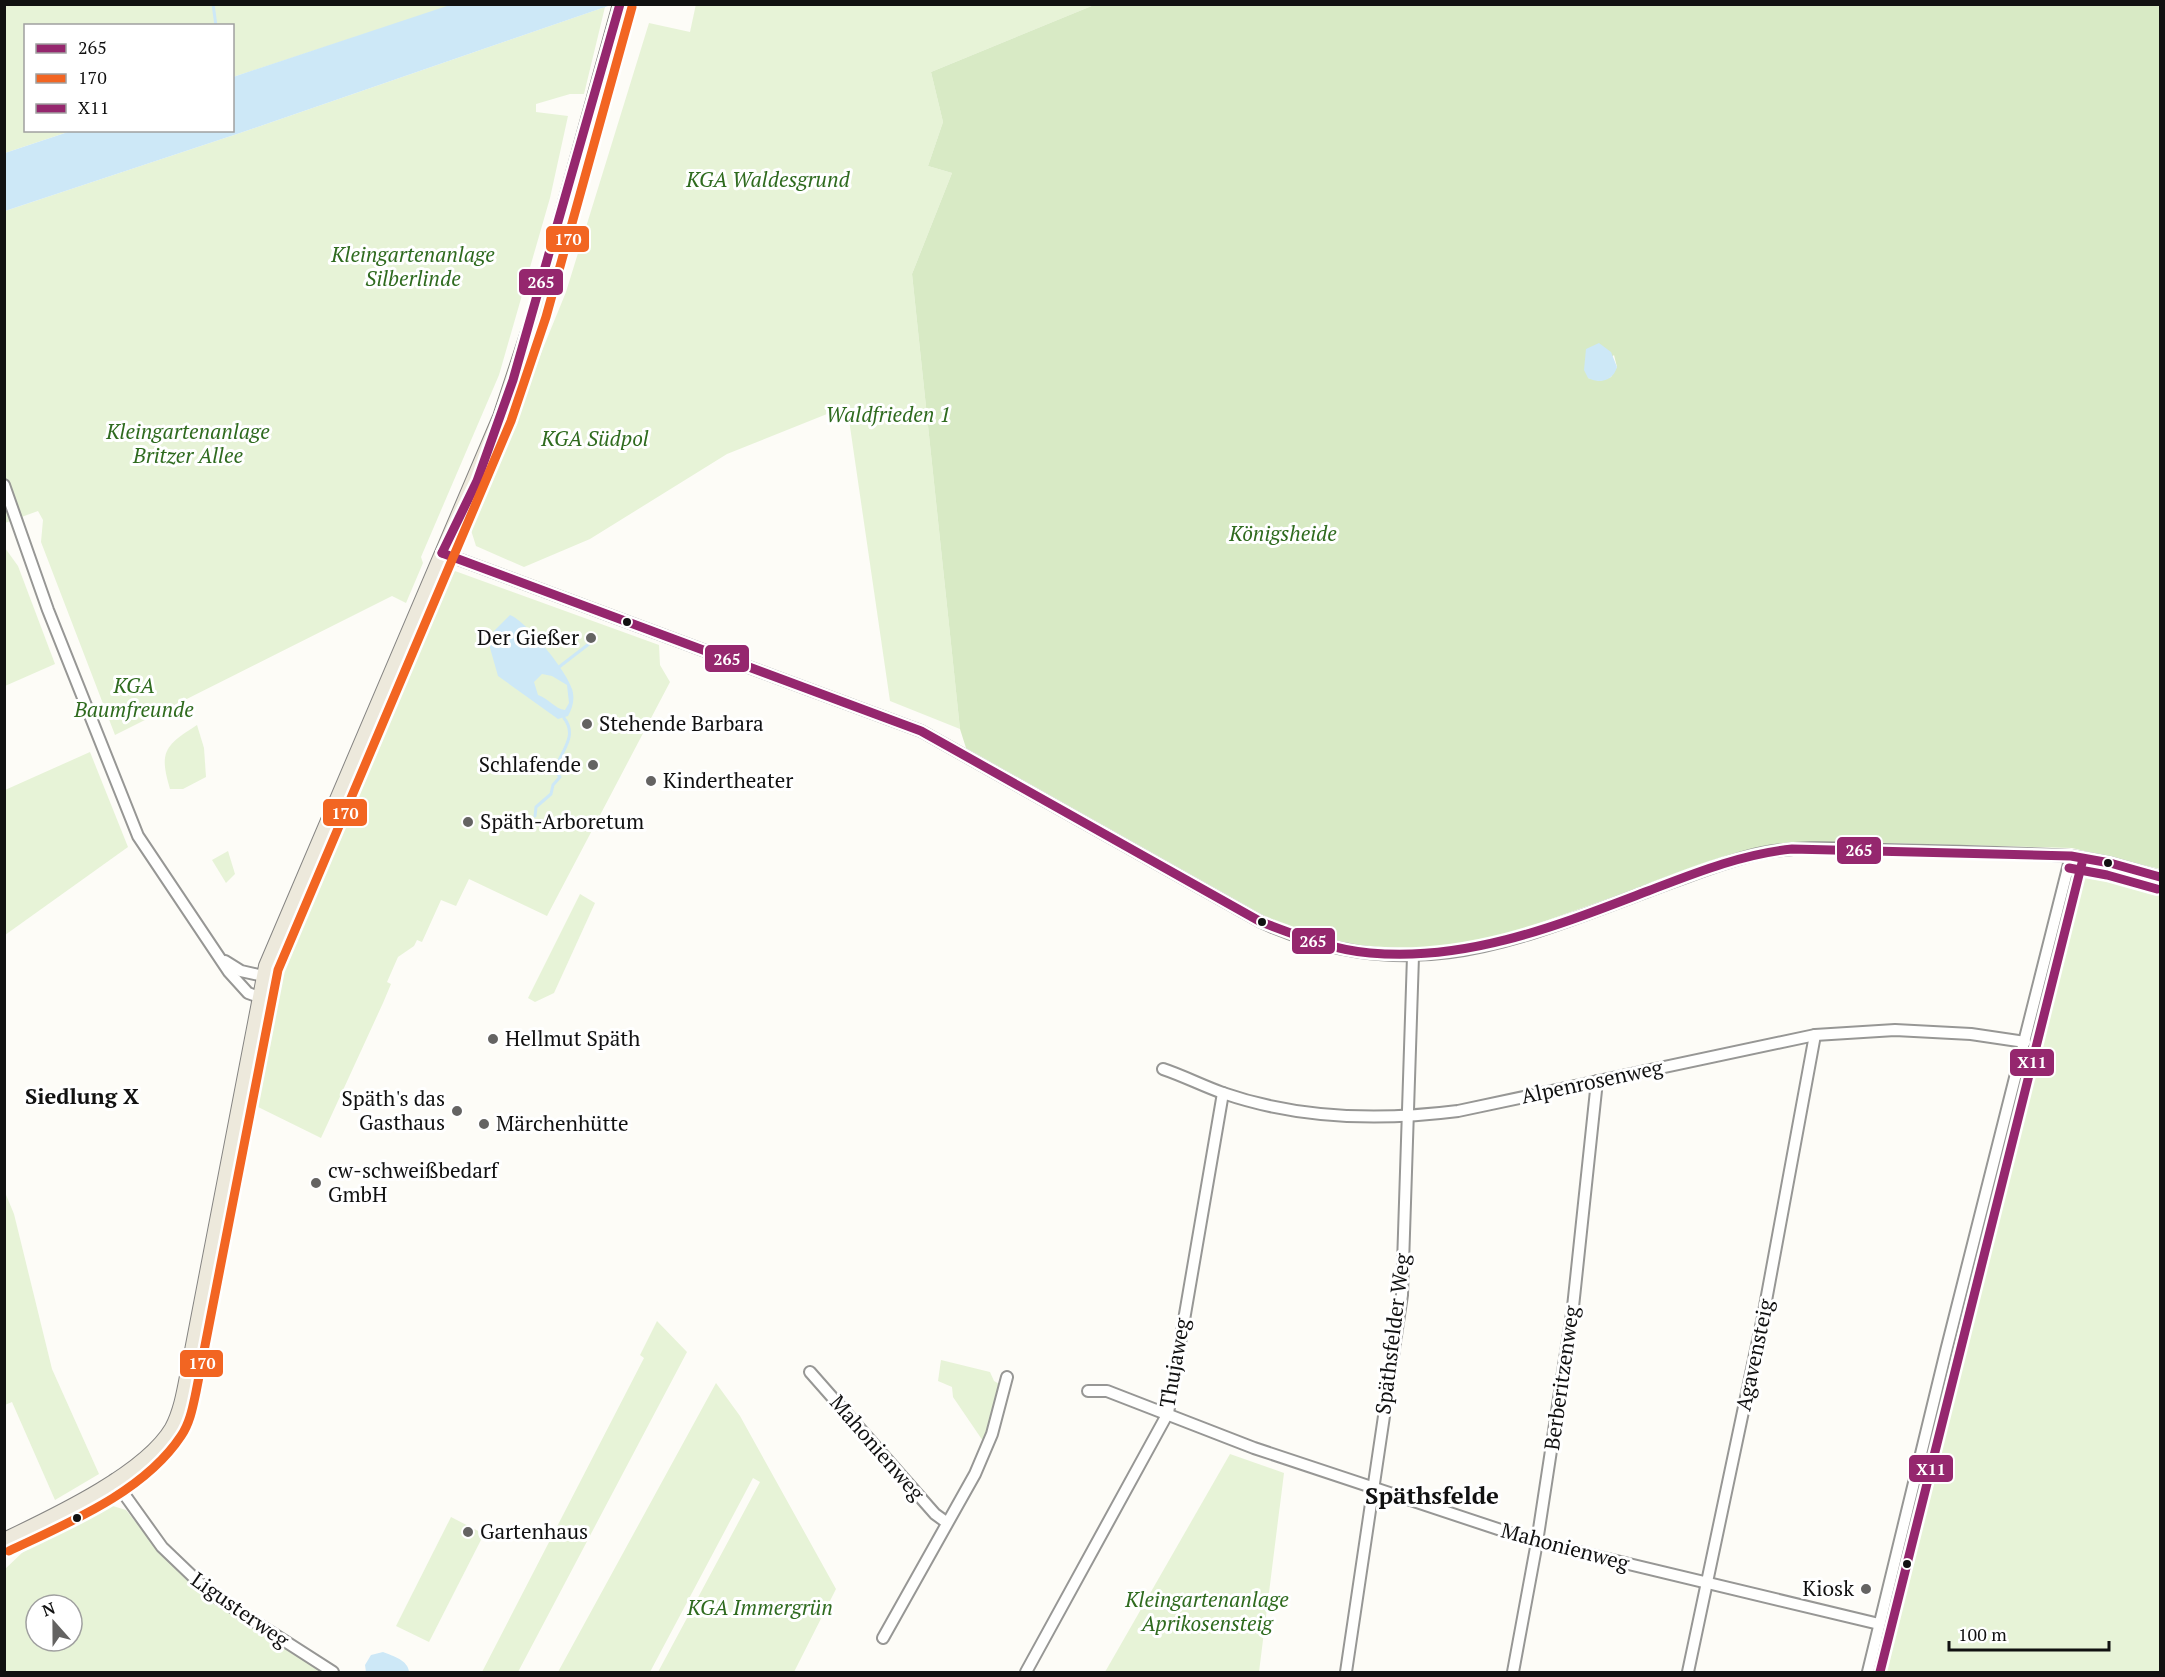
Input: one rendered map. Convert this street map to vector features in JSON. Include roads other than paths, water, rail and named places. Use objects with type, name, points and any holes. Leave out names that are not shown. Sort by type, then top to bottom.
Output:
[{"type":"main road","points":[[4,1540],[61,1511],[114,1480],[158,1446],[171,1430],[179,1410],[263,976],[442,553],[457,523],[508,397],[560,222],[619,8]]},
{"type":"street","points":[[4,485],[48,610],[138,836],[229,972],[248,993],[259,997]]},
{"type":"street","points":[[442,553],[921,731],[1280,931],[1348,951],[1413,956],[1480,949],[1519,938],[1708,869],[1763,853],[1845,849],[2071,856],[2160,877]]},
{"type":"street","points":[[1868,1672],[2071,856]]},
{"type":"street","name":"Späthsfelder Weg","points":[[1346,1672],[1402,1295],[1413,956]]},
{"type":"street","points":[[221,959],[241,971],[263,976]]},
{"type":"street","name":"Alpenrosenweg","points":[[1163,1068],[1223,1093],[1272,1107],[1324,1115],[1408,1118],[1458,1111],[1815,1035],[1895,1030],[1971,1034],[2025,1042]]},
{"type":"street","name":"Agavensteig","points":[[1688,1672],[1763,1317],[1815,1035]]},
{"type":"street","name":"Berberitzenweg","points":[[1513,1672],[1537,1542],[1573,1307],[1597,1081]]},
{"type":"street","name":"Thujaweg","points":[[1026,1672],[1168,1413],[1223,1093]]},
{"type":"street","name":"Mahonienweg","points":[[810,1372],[935,1514],[946,1522]]},
{"type":"street","name":"Mahonienweg","points":[[883,1638],[946,1522],[975,1474],[992,1434],[1007,1377]]},
{"type":"street","name":"Mahonienweg","points":[[1088,1391],[1107,1391],[1254,1448],[1537,1542],[1880,1624]]},
{"type":"street","name":"Ligusterweg","points":[[114,1480],[162,1547],[210,1593],[333,1672]]},
{"type":"water","points":[[453,4],[611,5],[5,211],[5,153],[68,132],[234,132],[234,77]]},
{"type":"water","points":[[1599,343],[1611,352],[1617,367],[1609,378],[1601,381],[1588,378],[1584,370],[1586,349]]},
{"type":"water","points":[[510,615],[535,636],[569,681],[573,703],[568,716],[558,719],[498,676],[490,648],[491,634]],"holes":[[[542,674],[552,676],[567,685],[569,703],[565,710],[538,695],[534,682]]]},
{"type":"water","points":[[383,1652],[403,1661],[409,1672],[366,1672],[365,1665],[371,1655]]},
{"type":"waterway","points":[[213,4],[216,24]]},
{"type":"waterway","points":[[559,667],[594,640]]},
{"type":"waterway","points":[[535,816],[536,807],[551,794],[553,785],[560,777],[555,771],[569,738],[568,725],[564,718]]},
{"type":"place","name":"Der Gießer","points":[[591,638]]},
{"type":"place","name":"Stehende Barbara","points":[[587,724]]},
{"type":"place","name":"Schlafende","points":[[593,765]]},
{"type":"place","name":"Kindertheater","points":[[651,781]]},
{"type":"place","name":"Späth-Arboretum","points":[[468,822]]},
{"type":"place","name":"Hellmut Späth","points":[[493,1039]]},
{"type":"place","name":"Späth's das Gasthaus","points":[[457,1111]]},
{"type":"place","name":"Märchenhütte","points":[[484,1124]]},
{"type":"place","name":"cw-schweißbedarf GmbH","points":[[316,1183]]},
{"type":"place","name":"Gartenhaus","points":[[468,1532]]},
{"type":"place","name":"Kiosk","points":[[1866,1589]]},
{"type":"district","name":"Siedlung X","points":[[82,1096]]},
{"type":"district","name":"Späthsfelde","points":[[1432,1496]]},
{"type":"park label","name":"KGA Waldesgrund","points":[[768,180]]},
{"type":"park label","name":"Kleingartenanlage Silberlinde","points":[[413,267]]},
{"type":"park label","name":"Waldfrieden 1","points":[[888,415]]},
{"type":"park label","name":"KGA Südpol","points":[[595,439]]},
{"type":"park label","name":"Kleingartenanlage Britzer Allee","points":[[188,444]]},
{"type":"park label","name":"Königsheide","points":[[1283,534]]},
{"type":"park label","name":"KGA Baumfreunde","points":[[134,698]]},
{"type":"park label","name":"KGA Immergrün","points":[[760,1608]]},
{"type":"park label","name":"Kleingartenanlage Aprikosensteig","points":[[1207,1612]]}]
